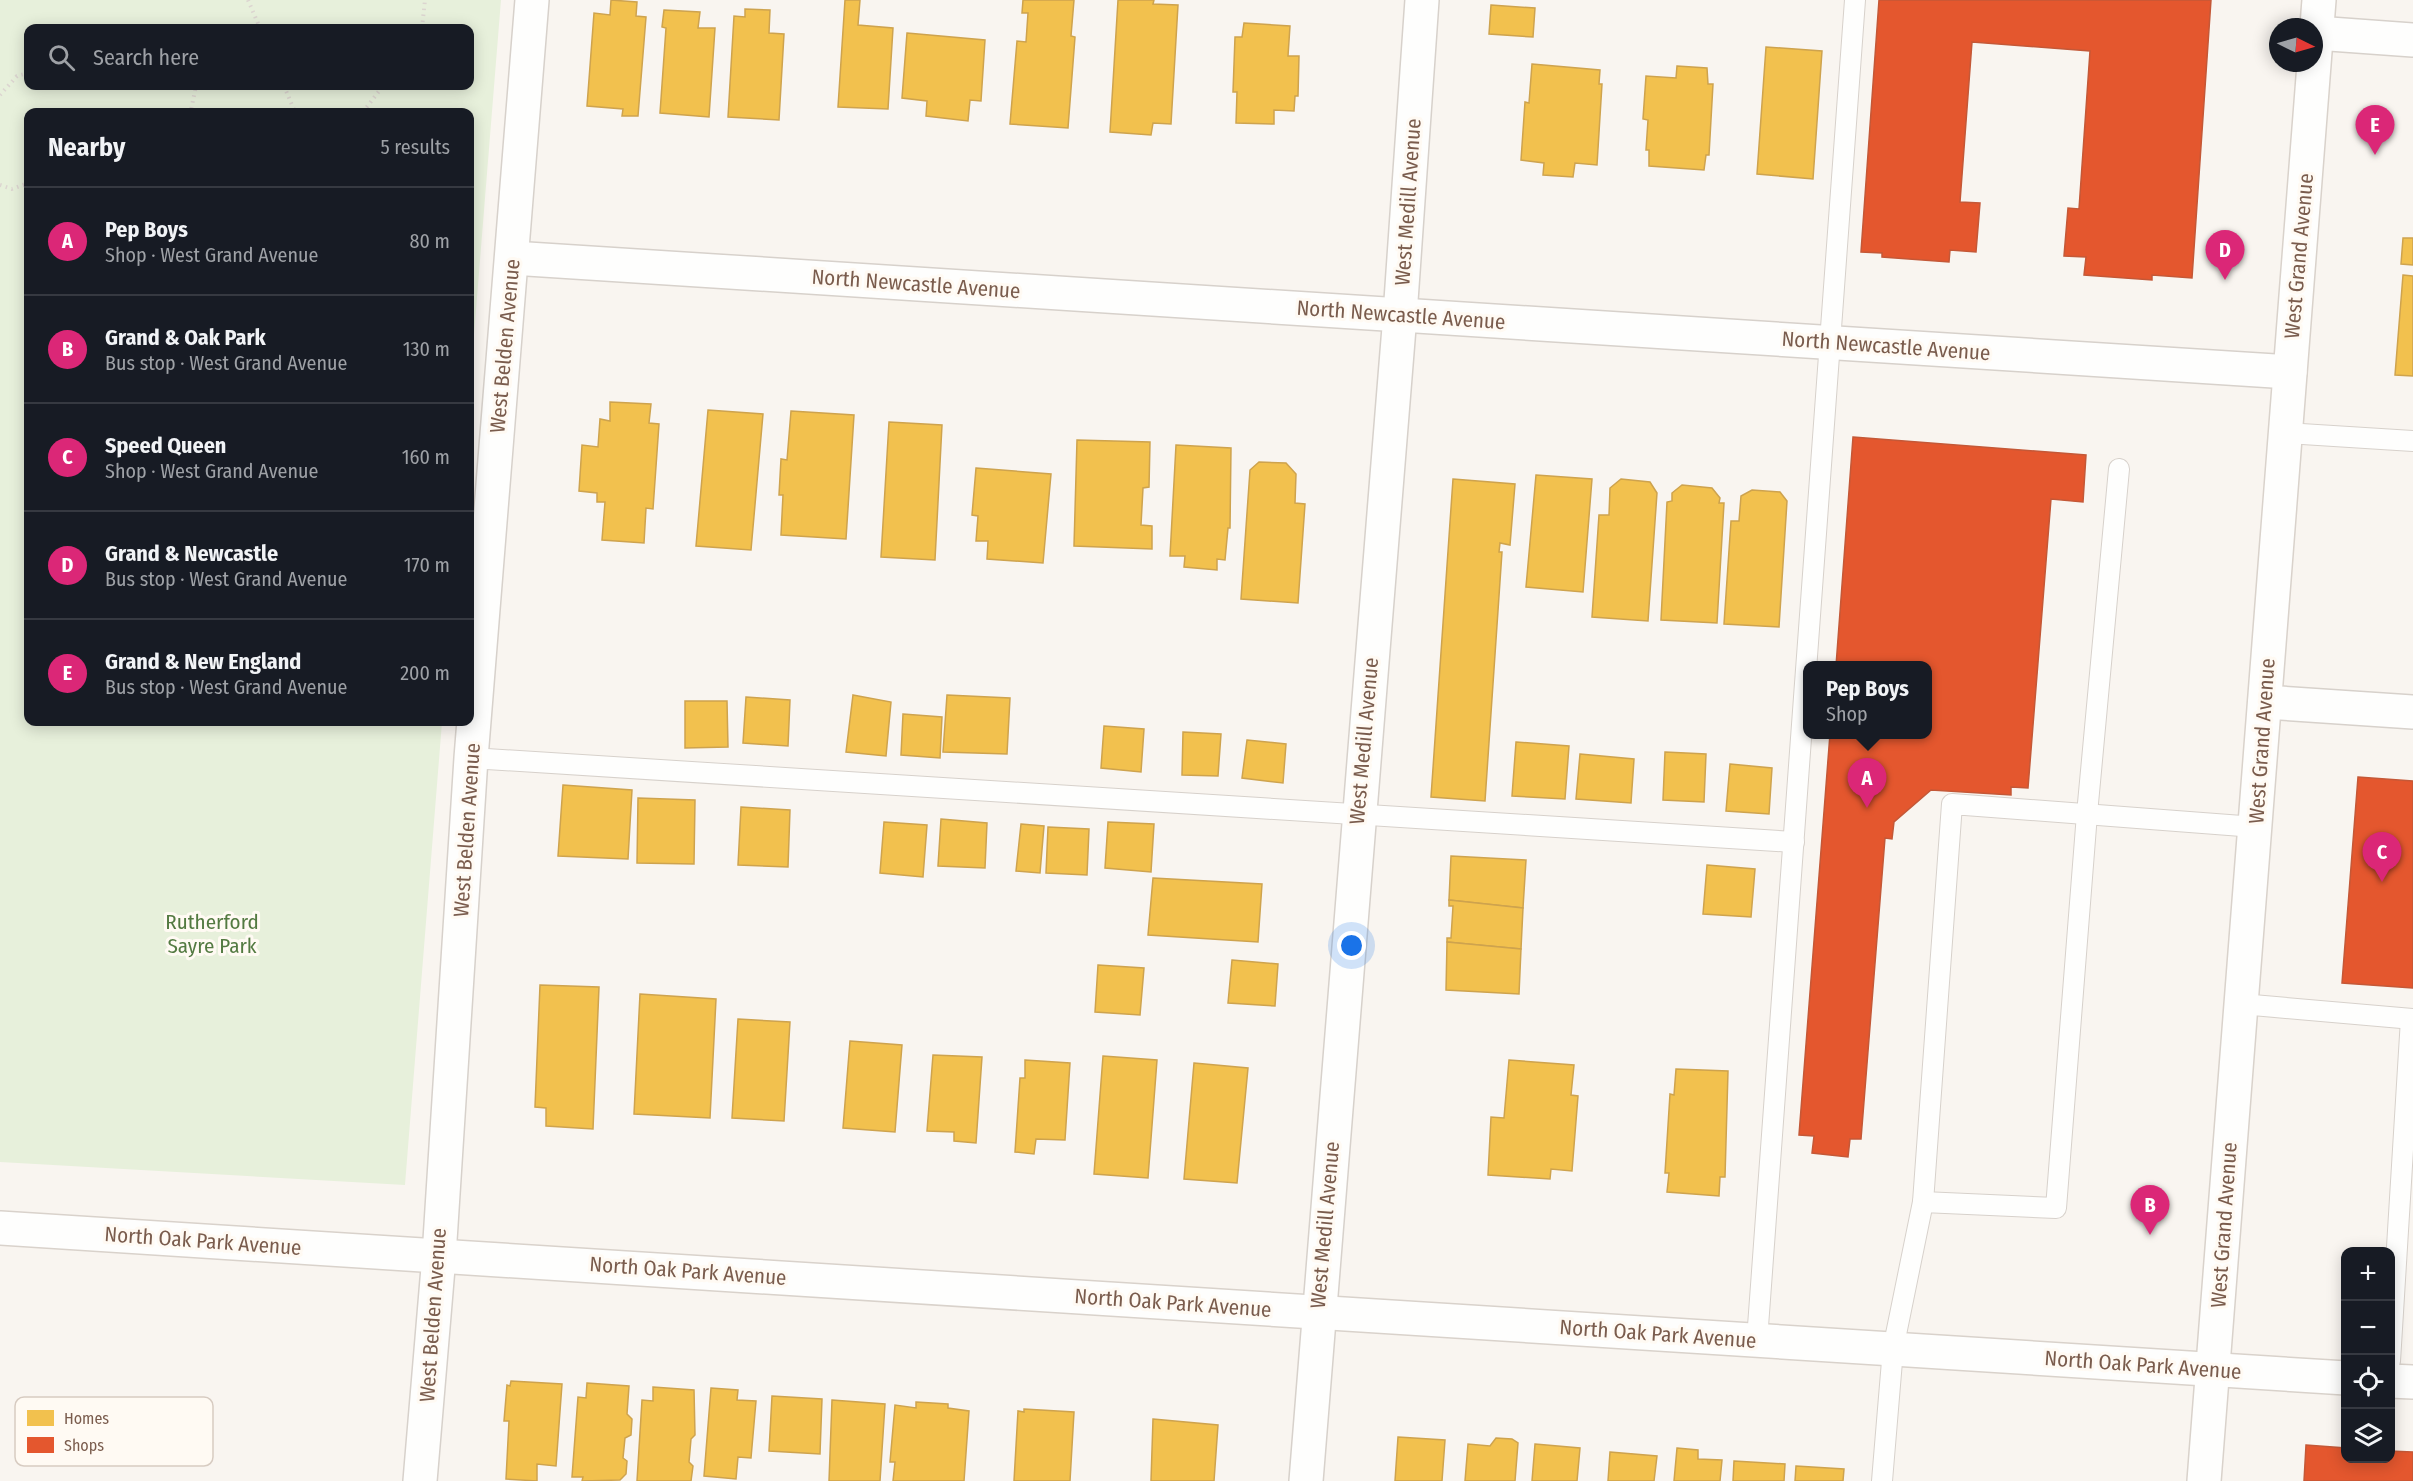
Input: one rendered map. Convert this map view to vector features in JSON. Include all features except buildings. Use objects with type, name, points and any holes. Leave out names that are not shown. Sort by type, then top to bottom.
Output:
[{"type":"street","name":"West Belden Avenue","points":[[474,721],[532,0]]},
{"type":"street","name":"West Medill Avenue","points":[[1306,1481],[1400,315],[1422,0]]},
{"type":"street","name":"West Grand Avenue","points":[[2317,18],[2319,0]]},
{"type":"street","points":[[2323,34],[2413,40]]},
{"type":"street","name":"West Grand Avenue","points":[[2204,1481],[2313,72]]},
{"type":"street","name":"North Newcastle Avenue","points":[[512,258],[2290,372]]},
{"type":"street","points":[[2265,702],[2413,712]]},
{"type":"street","name":"West Belden Avenue","points":[[420,1481],[439,1256],[474,726]]},
{"type":"street","name":"North Oak Park Avenue","points":[[0,1228],[2341,1378]]},
{"type":"street","points":[[2395,1381],[2413,1382]]},
{"type":"lane","points":[[1807,661],[1855,0]]},
{"type":"lane","points":[[2285,433],[2413,441]]},
{"type":"lane","points":[[1923,1202],[2056,1208],[2087,814],[2119,469]]},
{"type":"lane","points":[[1757,1340],[1803,717]]},
{"type":"lane","points":[[471,758],[1794,842]]},
{"type":"lane","points":[[1882,1481],[1893,1349],[1923,1202],[1952,804],[2255,827]]},
{"type":"lane","points":[[2241,1004],[2412,1019],[2391,1355]]},
{"type":"path","points":[[248,0],[258,24]]},
{"type":"path","points":[[422,24],[425,0]]},
{"type":"path","points":[[0,95],[17,76],[24,74]]},
{"type":"path","points":[[191,108],[195,90]]},
{"type":"path","points":[[286,90],[293,108]]},
{"type":"path","points":[[366,108],[380,90]]},
{"type":"path","points":[[0,185],[12,189],[24,184]]},
{"type":"green space","name":"Rutherford Sayre Park","points":[[0,0],[501,0],[474,334],[474,108],[24,108],[24,726],[442,726],[405,1185],[0,1162]]},
{"type":"place","name":"Grand & New England","points":[[2375,155]]},
{"type":"place","name":"Grand & Newcastle","points":[[2225,280]]},
{"type":"place","name":"Pep Boys","points":[[1867,808]]},
{"type":"place","name":"Speed Queen","points":[[2382,882]]},
{"type":"place","name":"Grand & Oak Park","points":[[2150,1235]]}]
